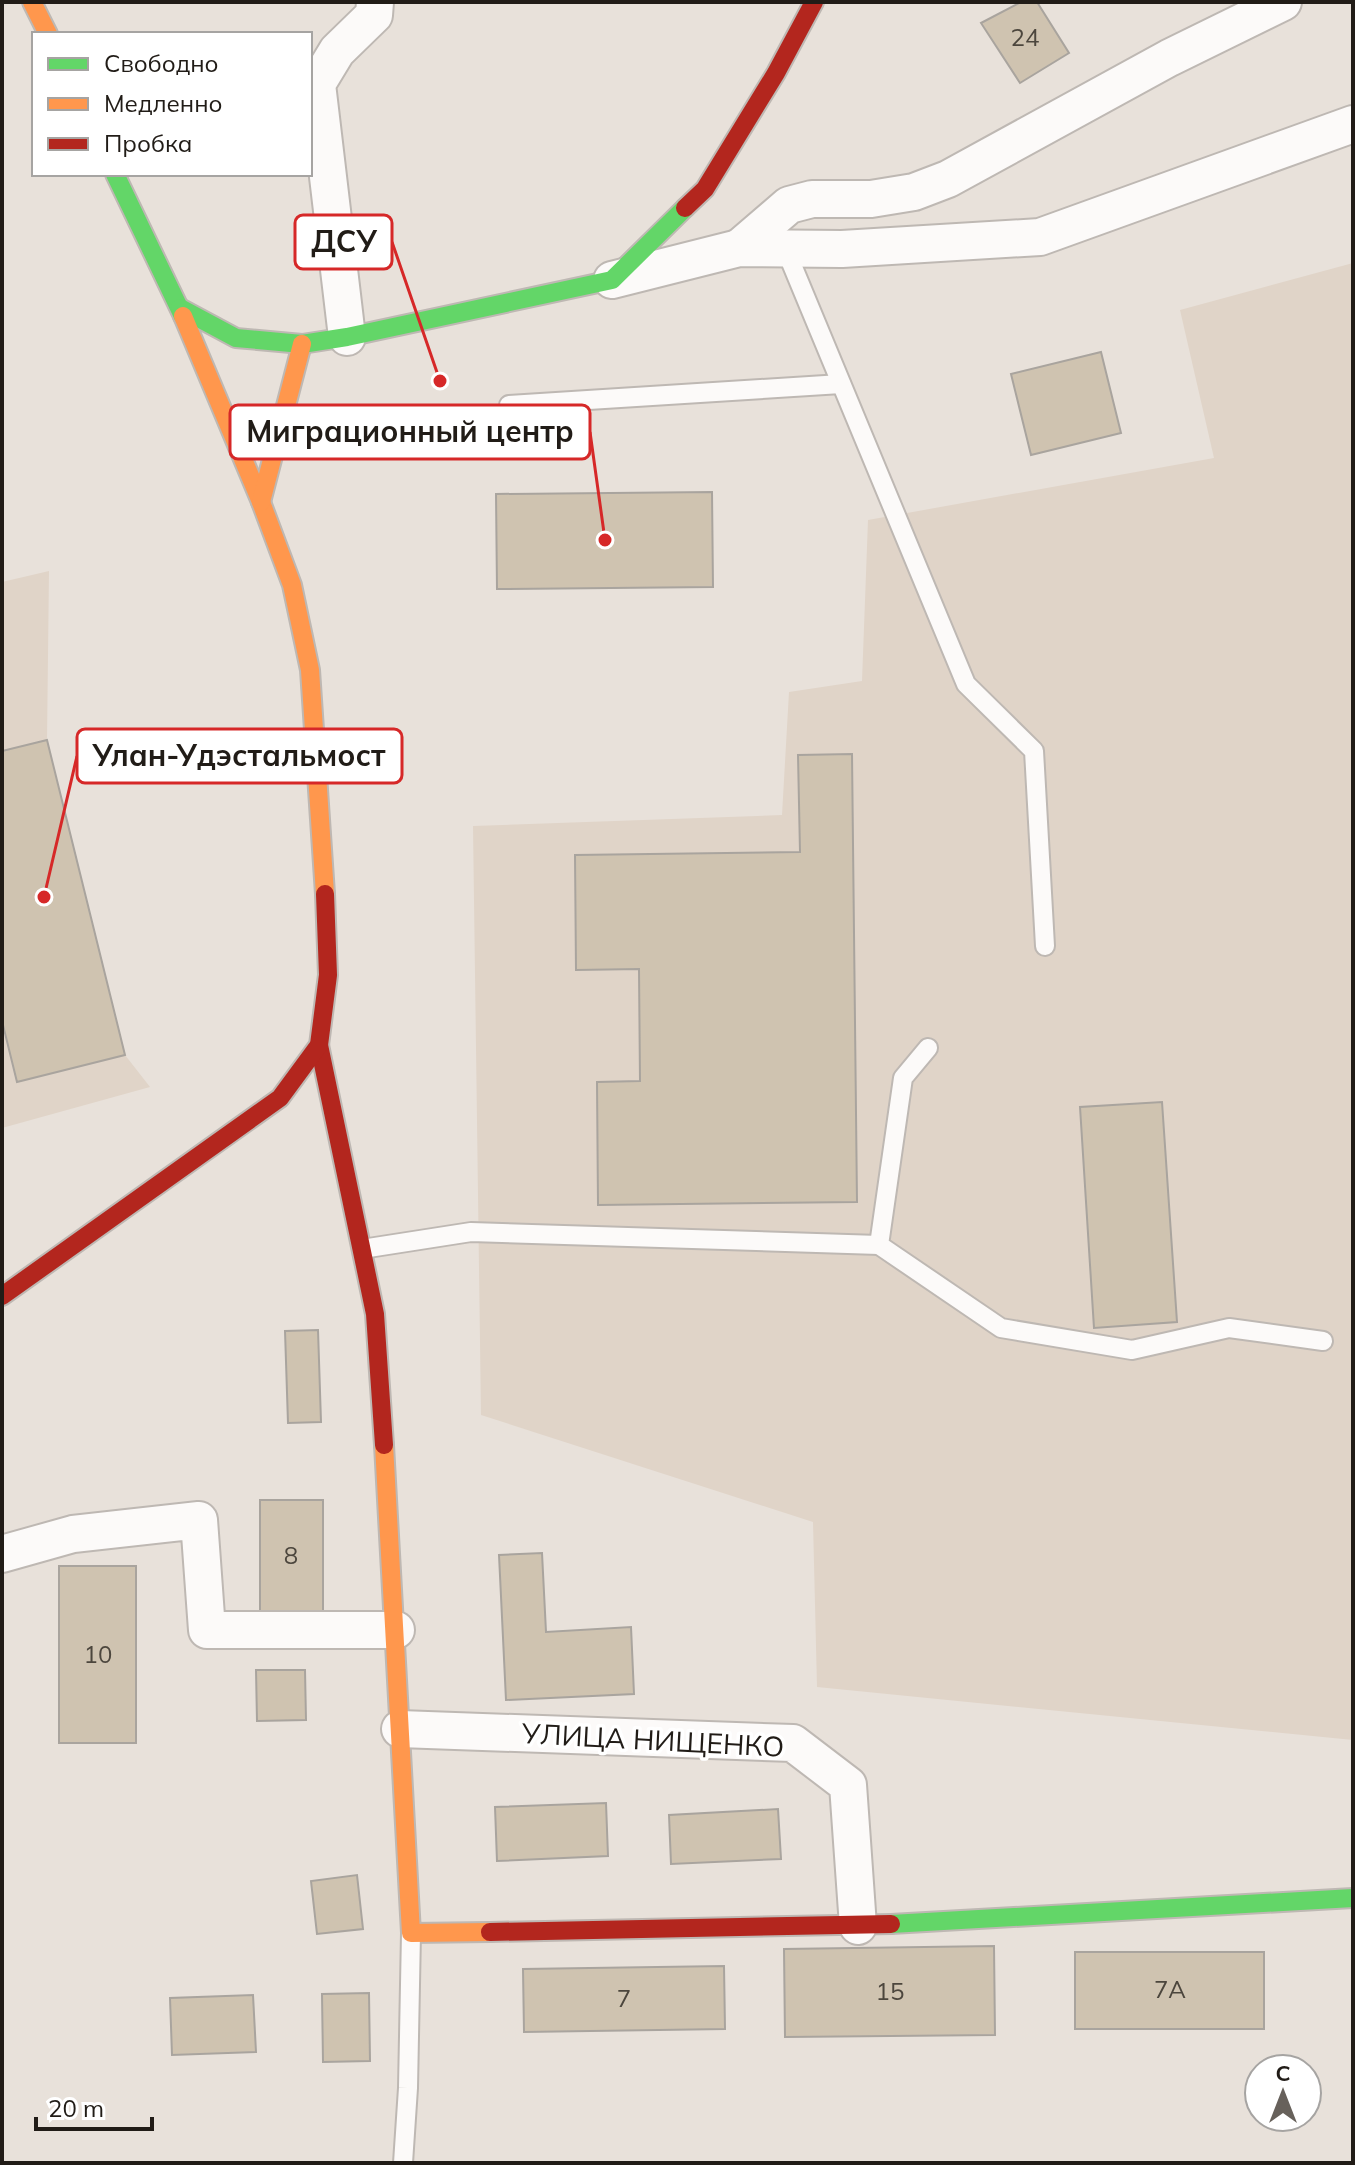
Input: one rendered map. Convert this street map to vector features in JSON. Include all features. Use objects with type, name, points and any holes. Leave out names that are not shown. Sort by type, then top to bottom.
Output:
[{"type":"street","points":[[32,2],[47,32]]},
{"type":"street","points":[[347,337],[317,84],[337,51],[374,15],[375,2]]},
{"type":"street","points":[[612,280],[705,189],[776,73],[814,2]]},
{"type":"street","points":[[739,248],[789,205],[812,199],[871,199],[914,192],[948,179],[1169,58],[1283,2]]},
{"type":"street","points":[[180,308],[236,338],[302,344],[612,280],[739,248],[842,249],[1040,237],[1353,124]]},
{"type":"street","points":[[116,176],[180,308],[261,502],[292,585],[310,670],[324,859],[328,975],[319,1045],[375,1314],[396,1630],[411,1933],[858,1926],[1353,1898]]},
{"type":"street","points":[[261,502],[302,344]]},
{"type":"street","points":[[2,1296],[280,1098],[319,1045]]},
{"type":"street","points":[[2,1554],[73,1534],[199,1520],[207,1630],[396,1630]]},
{"type":"street","name":"УЛИЦА НИЩЕНКО","points":[[400,1729],[793,1743],[848,1785],[858,1926]]},
{"type":"lane","points":[[785,248],[966,684],[1034,751],[1045,946]]},
{"type":"lane","points":[[509,405],[841,384]]},
{"type":"lane","points":[[879,1245],[903,1078],[928,1048]]},
{"type":"lane","points":[[362,1249],[471,1232],[879,1245],[1001,1328],[1132,1350],[1229,1328],[1323,1341]]},
{"type":"lane","points":[[403,2163],[411,1933]]},
{"type":"shaded area","points":[[1353,263],[1353,1740],[817,1687],[813,1522],[481,1415],[473,826],[782,815],[789,692],[862,681],[868,520],[1214,458],[1180,310]]},
{"type":"shaded area","points":[[49,571],[47,740],[125,1055],[150,1087],[2,1128],[2,582]]},
{"type":"building","points":[[1021,2],[1037,2],[1069,53],[1020,83],[981,23]]},
{"type":"building","points":[[1101,352],[1121,433],[1031,455],[1011,374]]},
{"type":"building","points":[[712,492],[713,587],[497,589],[496,494]]},
{"type":"building","points":[[47,740],[125,1055],[17,1082],[2,1021],[2,751]]},
{"type":"building","points":[[852,754],[857,1202],[598,1205],[597,1082],[640,1081],[639,969],[576,970],[575,855],[800,852],[798,755]]},
{"type":"building","points":[[1162,1102],[1177,1322],[1094,1328],[1080,1107]]},
{"type":"building","points":[[318,1330],[321,1422],[288,1423],[285,1331]]},
{"type":"building","points":[[260,1500],[323,1500],[323,1612],[260,1612]]},
{"type":"building","points":[[542,1553],[546,1632],[631,1627],[634,1694],[506,1700],[499,1555]]},
{"type":"building","points":[[59,1566],[136,1566],[136,1743],[59,1743]]},
{"type":"building","points":[[256,1670],[305,1670],[306,1720],[257,1721]]},
{"type":"building","points":[[606,1803],[608,1856],[497,1861],[495,1807]]},
{"type":"building","points":[[778,1809],[781,1859],[671,1864],[669,1815]]},
{"type":"building","points":[[357,1875],[363,1929],[317,1934],[311,1881]]},
{"type":"building","points":[[994,1946],[995,2035],[785,2037],[784,1949]]},
{"type":"building","points":[[1075,1952],[1264,1952],[1264,2029],[1075,2029]]},
{"type":"building","points":[[724,1966],[725,2029],[524,2032],[523,1969]]},
{"type":"building","points":[[369,1993],[370,2061],[323,2062],[322,1994]]},
{"type":"building","points":[[253,1995],[256,2052],[172,2055],[170,1998]]},
{"type":"traffic: fast","points":[[116,176],[183,316]]},
{"type":"traffic: fast","points":[[180,308],[236,338],[302,344],[347,337],[612,280],[685,208]]},
{"type":"traffic: fast","points":[[891,1924],[1353,1898]]},
{"type":"traffic: slow","points":[[32,2],[47,32]]},
{"type":"traffic: slow","points":[[183,316],[261,502],[292,585],[310,670],[325,894]]},
{"type":"traffic: slow","points":[[261,502],[302,344]]},
{"type":"traffic: slow","points":[[384,1445],[411,1933],[490,1932]]},
{"type":"traffic: jam","points":[[685,208],[705,189],[776,73],[814,2]]},
{"type":"traffic: jam","points":[[2,1296],[280,1098],[319,1045],[328,975],[325,894]]},
{"type":"traffic: jam","points":[[319,1045],[375,1314],[384,1445]]},
{"type":"traffic: jam","points":[[490,1932],[891,1924]]},
{"type":"place","name":"ДСУ","points":[[440,381]]},
{"type":"place","name":"Миграционный центр","points":[[605,540]]},
{"type":"place","name":"Улан-Удэстальмост","points":[[44,897]]}]
